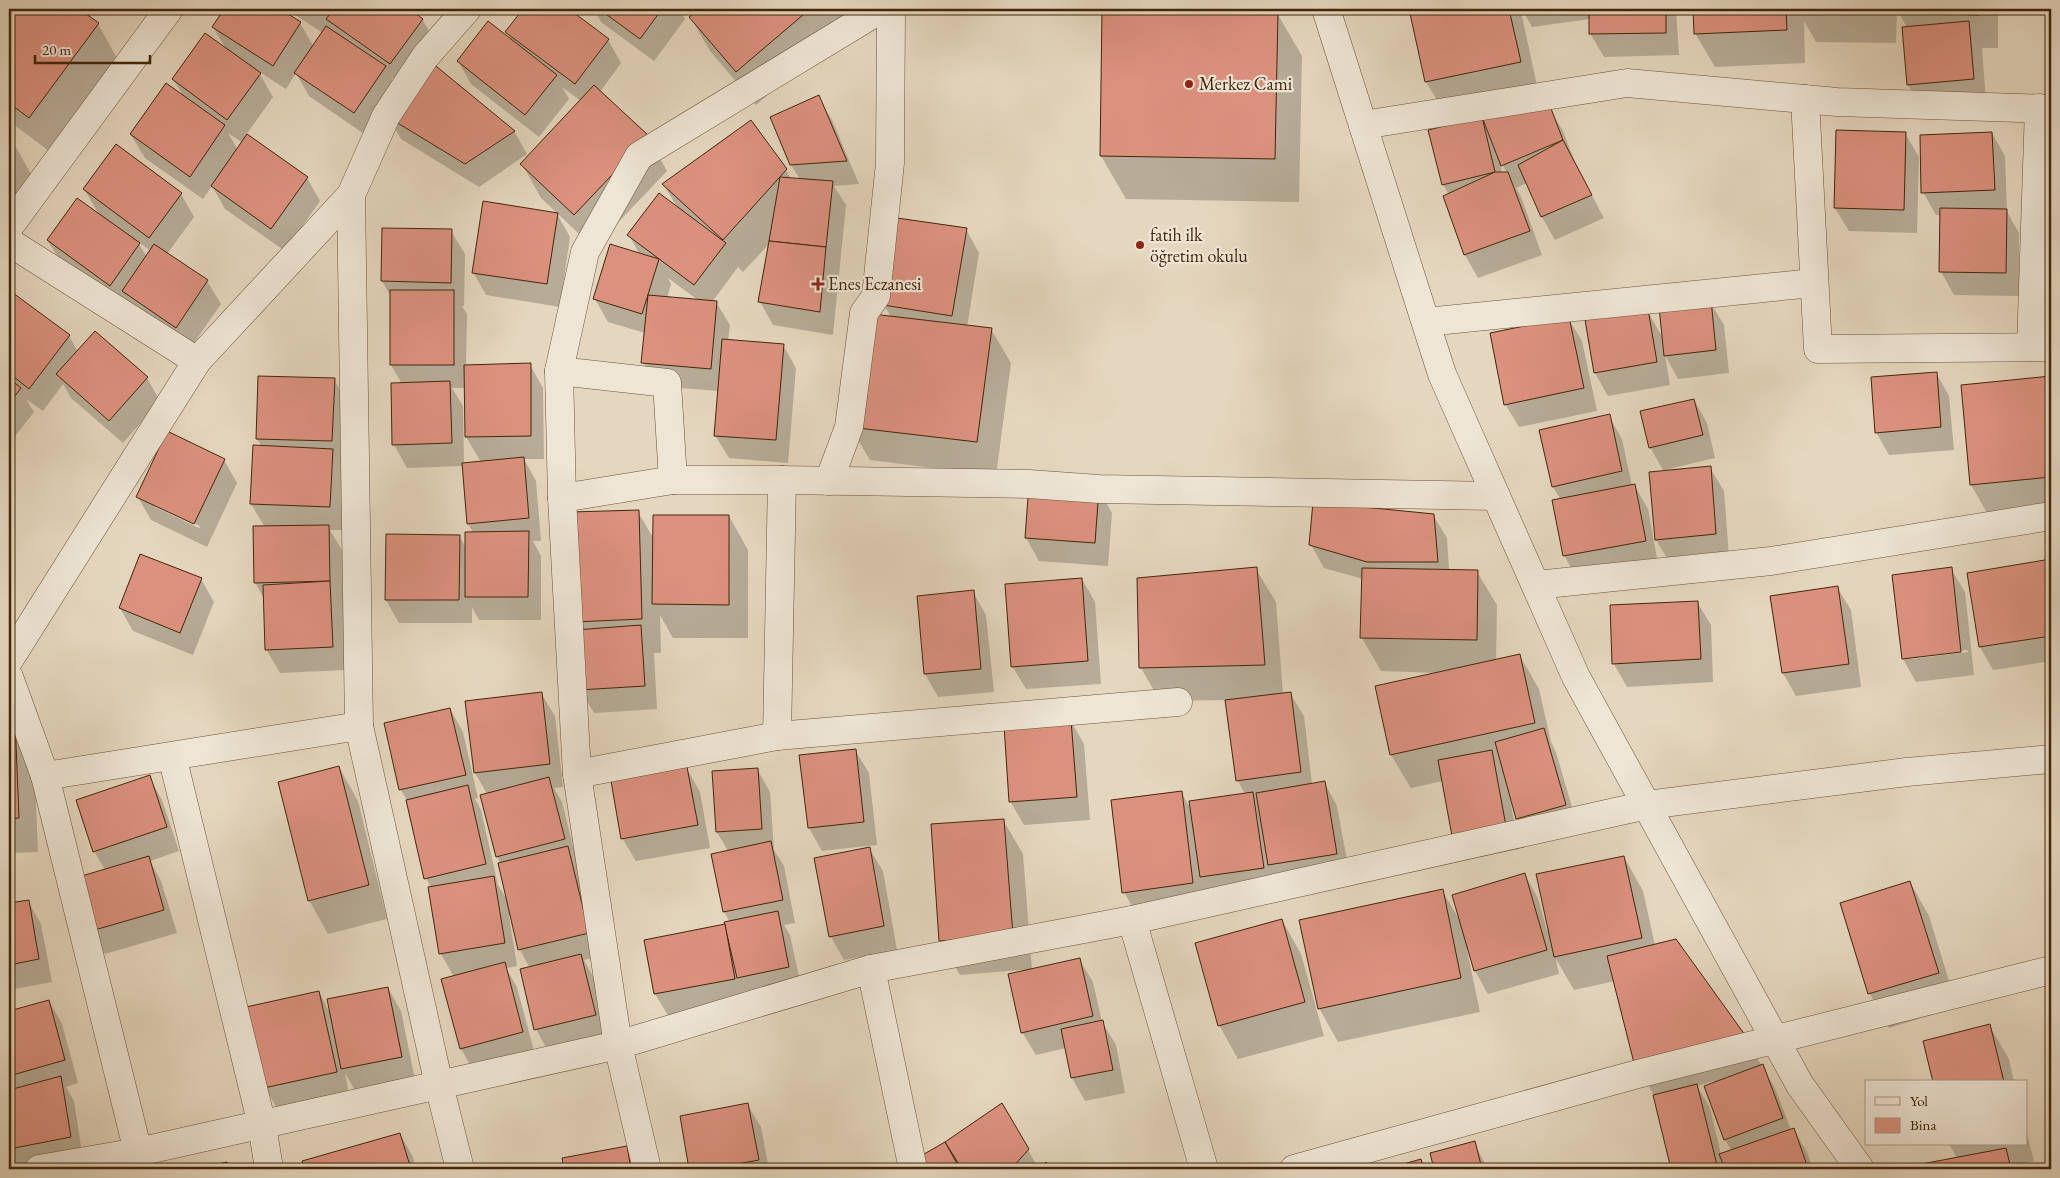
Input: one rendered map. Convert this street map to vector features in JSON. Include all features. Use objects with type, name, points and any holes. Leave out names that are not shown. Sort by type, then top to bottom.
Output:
[{"type":"street","points":[[9,227],[169,9]]},
{"type":"street","points":[[9,660],[197,361],[351,195],[386,116],[425,57],[467,9]]},
{"type":"street","points":[[646,1169],[618,1045],[577,774],[562,498],[559,371],[585,252],[639,156],[881,9]]},
{"type":"street","points":[[829,481],[849,427],[864,313],[876,296],[890,163],[891,9]]},
{"type":"street","points":[[1326,9],[1442,374],[1576,677],[1800,1084],[1860,1169]]},
{"type":"street","points":[[1363,125],[1627,83],[1847,103],[2045,108],[2041,347],[1818,349],[1804,100]]},
{"type":"street","points":[[351,195],[359,726],[438,1085],[460,1169]]},
{"type":"street","points":[[9,242],[197,361]]},
{"type":"street","points":[[1426,322],[1813,283]]},
{"type":"street","points":[[559,371],[667,383],[673,480]]},
{"type":"street","points":[[562,498],[673,480],[1029,484],[1099,489],[1496,496]]},
{"type":"street","points":[[777,736],[782,480]]},
{"type":"street","points":[[1536,585],[1771,561],[2051,516]]},
{"type":"street","points":[[9,677],[45,776],[138,1152]]},
{"type":"street","points":[[577,774],[777,736],[1178,702]]},
{"type":"street","points":[[45,776],[359,726]]},
{"type":"street","points":[[172,756],[262,1125],[269,1169]]},
{"type":"street","points":[[39,1169],[87,1165],[618,1045],[871,969],[1132,920],[1647,805],[1907,772],[2051,759]]},
{"type":"street","points":[[1132,920],[1204,1169]]},
{"type":"street","points":[[871,969],[913,1169]]},
{"type":"street","points":[[1294,1169],[1634,1075],[2051,970]]},
{"type":"building","points":[[9,9],[79,9],[99,23],[29,118],[9,103]]},
{"type":"building","points":[[224,9],[280,9],[301,22],[273,66],[212,27]]},
{"type":"building","points":[[334,9],[410,9],[423,19],[390,64],[326,19]]},
{"type":"building","points":[[523,9],[569,9],[609,39],[575,84],[505,32]]},
{"type":"building","points":[[599,9],[662,9],[640,39]]},
{"type":"building","points":[[700,9],[810,9],[736,72],[689,17]]},
{"type":"building","points":[[1409,9],[1509,9],[1521,62],[1425,82]]},
{"type":"building","points":[[1589,9],[1666,9],[1666,33],[1589,34]]},
{"type":"building","points":[[1693,9],[1786,9],[1787,30],[1694,34]]},
{"type":"building","points":[[1795,9],[1877,9],[1877,10]]},
{"type":"building","points":[[1898,9],[1979,9],[1979,15],[1898,13]]},
{"type":"building","name":"Merkez Cami","points":[[1102,10],[1278,12],[1275,159],[1100,156]]},
{"type":"building","points":[[488,21],[557,75],[525,115],[457,61]]},
{"type":"building","points":[[1969,21],[1974,79],[1907,85],[1902,27]]},
{"type":"building","points":[[326,26],[386,66],[354,113],[294,73]]},
{"type":"building","points":[[205,33],[261,73],[227,120],[172,79]]},
{"type":"building","points":[[425,57],[515,131],[465,164],[386,116]]},
{"type":"building","points":[[166,83],[225,125],[190,177],[130,134]]},
{"type":"building","points":[[594,85],[649,136],[574,215],[520,164]]},
{"type":"building","points":[[819,95],[847,161],[790,165],[770,117]]},
{"type":"building","points":[[1550,106],[1563,140],[1501,166],[1482,117]]},
{"type":"building","points":[[1482,117],[1495,172],[1442,185],[1428,130]]},
{"type":"building","points":[[751,120],[787,169],[723,240],[662,184]]},
{"type":"building","points":[[1836,130],[1906,132],[1904,210],[1834,208]]},
{"type":"building","points":[[1992,132],[1995,190],[1921,193],[1920,135]]},
{"type":"building","points":[[247,134],[308,177],[271,229],[211,186]]},
{"type":"building","points":[[1563,140],[1592,195],[1541,217],[1518,165]]},
{"type":"building","points":[[116,144],[182,193],[149,238],[83,189]]},
{"type":"building","points":[[1495,172],[1508,172],[1530,231],[1464,255],[1443,196]]},
{"type":"building","points":[[780,177],[833,181],[826,247],[769,241]]},
{"type":"building","points":[[659,193],[726,243],[694,285],[627,235]]},
{"type":"building","points":[[77,198],[140,243],[110,286],[47,240]]},
{"type":"building","points":[[483,201],[558,213],[547,284],[472,273]]},
{"type":"building","points":[[1940,208],[2007,209],[2006,273],[1939,272]]},
{"type":"building","points":[[897,218],[967,228],[952,316],[883,305]]},
{"type":"building","points":[[382,228],[452,229],[451,283],[381,281]]},
{"type":"building","points":[[769,241],[826,247],[820,312],[758,302]]},
{"type":"building","points":[[154,244],[208,280],[176,328],[122,291]]},
{"type":"building","points":[[610,244],[659,259],[642,314],[593,299]]},
{"type":"building","points":[[9,290],[70,335],[29,389],[9,373]]},
{"type":"building","points":[[390,290],[454,290],[454,365],[390,365]]},
{"type":"building","points":[[648,295],[717,301],[711,369],[641,363]]},
{"type":"building","points":[[1711,300],[1716,350],[1664,356],[1659,307]]},
{"type":"building","points":[[1648,309],[1657,362],[1594,373],[1585,320]]},
{"type":"building","points":[[864,313],[992,328],[977,442],[849,427]]},
{"type":"building","points":[[1569,317],[1584,388],[1504,405],[1490,333]]},
{"type":"building","points":[[95,331],[148,377],[109,421],[56,374]]},
{"type":"building","points":[[722,339],[784,344],[776,440],[714,436]]},
{"type":"building","points":[[531,363],[531,436],[465,437],[464,365]]},
{"type":"building","points":[[1937,372],[1941,427],[1875,433],[1871,377]]},
{"type":"building","points":[[258,376],[335,378],[332,441],[256,439]]},
{"type":"building","points":[[2051,376],[2051,477],[1970,485],[1961,385]]},
{"type":"building","points":[[9,378],[21,388],[9,404]]},
{"type":"building","points":[[450,381],[452,443],[392,445],[391,383]]},
{"type":"building","points":[[1694,399],[1703,435],[1649,448],[1640,411]]},
{"type":"building","points":[[1610,414],[1622,471],[1552,487],[1539,430]]},
{"type":"building","points":[[167,431],[225,459],[194,524],[136,497]]},
{"type":"building","points":[[253,445],[333,449],[330,507],[250,504]]},
{"type":"building","points":[[524,457],[529,518],[467,524],[462,463]]},
{"type":"building","points":[[1711,466],[1716,534],[1655,540],[1649,472]]},
{"type":"building","points":[[1029,484],[1099,489],[1095,543],[1025,538]]},
{"type":"building","points":[[1635,484],[1646,541],[1563,556],[1552,500]]},
{"type":"building","points":[[1313,502],[1434,514],[1438,562],[1367,562],[1309,545]]},
{"type":"building","points":[[639,510],[642,619],[574,622],[571,512]]},
{"type":"building","points":[[653,515],[729,515],[729,605],[652,604]]},
{"type":"building","points":[[329,525],[330,581],[254,583],[253,526]]},
{"type":"building","points":[[529,531],[528,597],[465,597],[465,532]]},
{"type":"building","points":[[386,534],[460,535],[459,600],[385,600]]},
{"type":"building","points":[[140,554],[202,578],[180,633],[119,608]]},
{"type":"building","points":[[2051,559],[2051,636],[1979,647],[1967,573]]},
{"type":"building","points":[[1257,567],[1265,665],[1139,668],[1137,578]]},
{"type":"building","points":[[1952,567],[1961,652],[1902,659],[1892,575]]},
{"type":"building","points":[[1362,568],[1478,570],[1477,640],[1360,638]]},
{"type":"building","points":[[1082,578],[1088,661],[1011,667],[1005,584]]},
{"type":"building","points":[[330,581],[333,647],[265,650],[263,585]]},
{"type":"building","points":[[1838,586],[1849,664],[1782,673],[1770,596]]},
{"type":"building","points":[[974,590],[981,669],[924,674],[917,596]]},
{"type":"building","points":[[1698,601],[1701,659],[1612,664],[1610,605]]},
{"type":"building","points":[[641,625],[645,686],[579,690],[575,630]]},
{"type":"building","points":[[1520,654],[1535,723],[1390,755],[1375,686]]},
{"type":"building","points":[[542,692],[550,764],[474,773],[465,701]]},
{"type":"building","points":[[1291,692],[1301,772],[1236,781],[1225,700]]},
{"type":"building","points":[[450,708],[466,775],[399,790],[384,723]]},
{"type":"building","points":[[15,718],[19,818],[9,819],[9,719]]},
{"type":"building","points":[[1071,720],[1077,797],[1009,802],[1004,725]]},
{"type":"building","points":[[1544,728],[1566,805],[1516,819],[1495,742]]},
{"type":"building","points":[[856,749],[864,822],[808,828],[799,755]]},
{"type":"building","points":[[1492,750],[1506,826],[1452,836],[1438,760]]},
{"type":"building","points":[[339,766],[369,885],[308,901],[278,782]]},
{"type":"building","points":[[687,767],[698,825],[621,839],[611,781]]},
{"type":"building","points":[[758,768],[762,829],[716,832],[712,771]]},
{"type":"building","points":[[150,775],[167,827],[93,852],[76,800]]},
{"type":"building","points":[[549,777],[565,839],[496,857],[480,795]]},
{"type":"building","points":[[1325,781],[1337,854],[1268,865],[1256,793]]},
{"type":"building","points":[[468,785],[486,864],[424,879],[406,800]]},
{"type":"building","points":[[1182,791],[1193,883],[1122,893],[1111,800]]},
{"type":"building","points":[[1253,792],[1264,868],[1200,877],[1189,801]]},
{"type":"building","points":[[1004,819],[1013,936],[939,941],[931,824]]},
{"type":"building","points":[[771,841],[783,900],[723,912],[711,854]]},
{"type":"building","points":[[568,846],[589,933],[518,950],[498,863]]},
{"type":"building","points":[[870,847],[884,926],[829,937],[814,858]]},
{"type":"building","points":[[149,856],[164,910],[91,931],[75,878]]},
{"type":"building","points":[[1624,856],[1642,938],[1554,957],[1536,874]]},
{"type":"building","points":[[1525,873],[1547,950],[1474,971],[1452,895]]},
{"type":"building","points":[[494,876],[505,943],[439,954],[428,887]]},
{"type":"building","points":[[1910,881],[1939,973],[1868,994],[1840,903]]},
{"type":"building","points":[[1443,889],[1461,978],[1318,1009],[1299,920]]},
{"type":"building","points":[[29,900],[39,959],[9,965],[9,903]]},
{"type":"building","points":[[778,911],[789,967],[737,978],[724,922]]},
{"type":"building","points":[[1282,919],[1305,1002],[1218,1026],[1195,943]]},
{"type":"building","points":[[725,924],[735,979],[654,994],[644,940]]},
{"type":"building","points":[[1676,939],[1745,1035],[1634,1063],[1607,956]]},
{"type":"building","points":[[581,954],[596,1015],[534,1030],[520,969]]},
{"type":"building","points":[[1080,958],[1093,1016],[1021,1033],[1008,974]]},
{"type":"building","points":[[505,962],[523,1032],[460,1049],[441,979]]},
{"type":"building","points":[[388,987],[402,1057],[341,1069],[327,999]]},
{"type":"building","points":[[319,991],[337,1072],[264,1088],[246,1007]]},
{"type":"building","points":[[49,1000],[65,1060],[9,1076],[9,1011]]},
{"type":"building","points":[[1103,1020],[1113,1070],[1071,1078],[1061,1029]]},
{"type":"building","points":[[1990,1024],[2004,1080],[1933,1080],[1923,1041]]},
{"type":"building","points":[[1763,1064],[1783,1118],[1724,1140],[1704,1086]]},
{"type":"building","points":[[61,1076],[71,1137],[9,1149],[9,1090]]},
{"type":"building","points":[[1697,1084],[1718,1169],[1671,1169],[1653,1095]]},
{"type":"building","points":[[748,1103],[759,1160],[710,1169],[689,1169],[680,1116]]},
{"type":"building","points":[[1002,1103],[1029,1149],[1011,1169],[962,1169],[945,1142]]},
{"type":"building","points":[[1794,1128],[1808,1168],[1725,1169],[1719,1154]]},
{"type":"building","points":[[400,1133],[411,1169],[304,1169],[302,1161]]},
{"type":"building","points":[[1475,1141],[1482,1169],[1434,1169],[1430,1153]]},
{"type":"building","points":[[945,1142],[960,1169],[923,1169],[919,1157]]},
{"type":"building","points":[[627,1146],[631,1169],[564,1169],[562,1158]]},
{"type":"building","points":[[2006,1148],[2011,1169],[1895,1169]]},
{"type":"building","points":[[1421,1159],[1424,1169],[1386,1169]]},
{"type":"building","points":[[227,1162],[229,1169],[196,1169]]},
{"type":"building","points":[[1046,1162],[1052,1169],[1038,1169]]},
{"type":"place","name":"Merkez Cami","points":[[1189,84]]},
{"type":"place","name":"fatih ilk öğretim okulu","points":[[1140,245]]},
{"type":"place","name":"Enes Eczanesi","points":[[818,284]]}]
